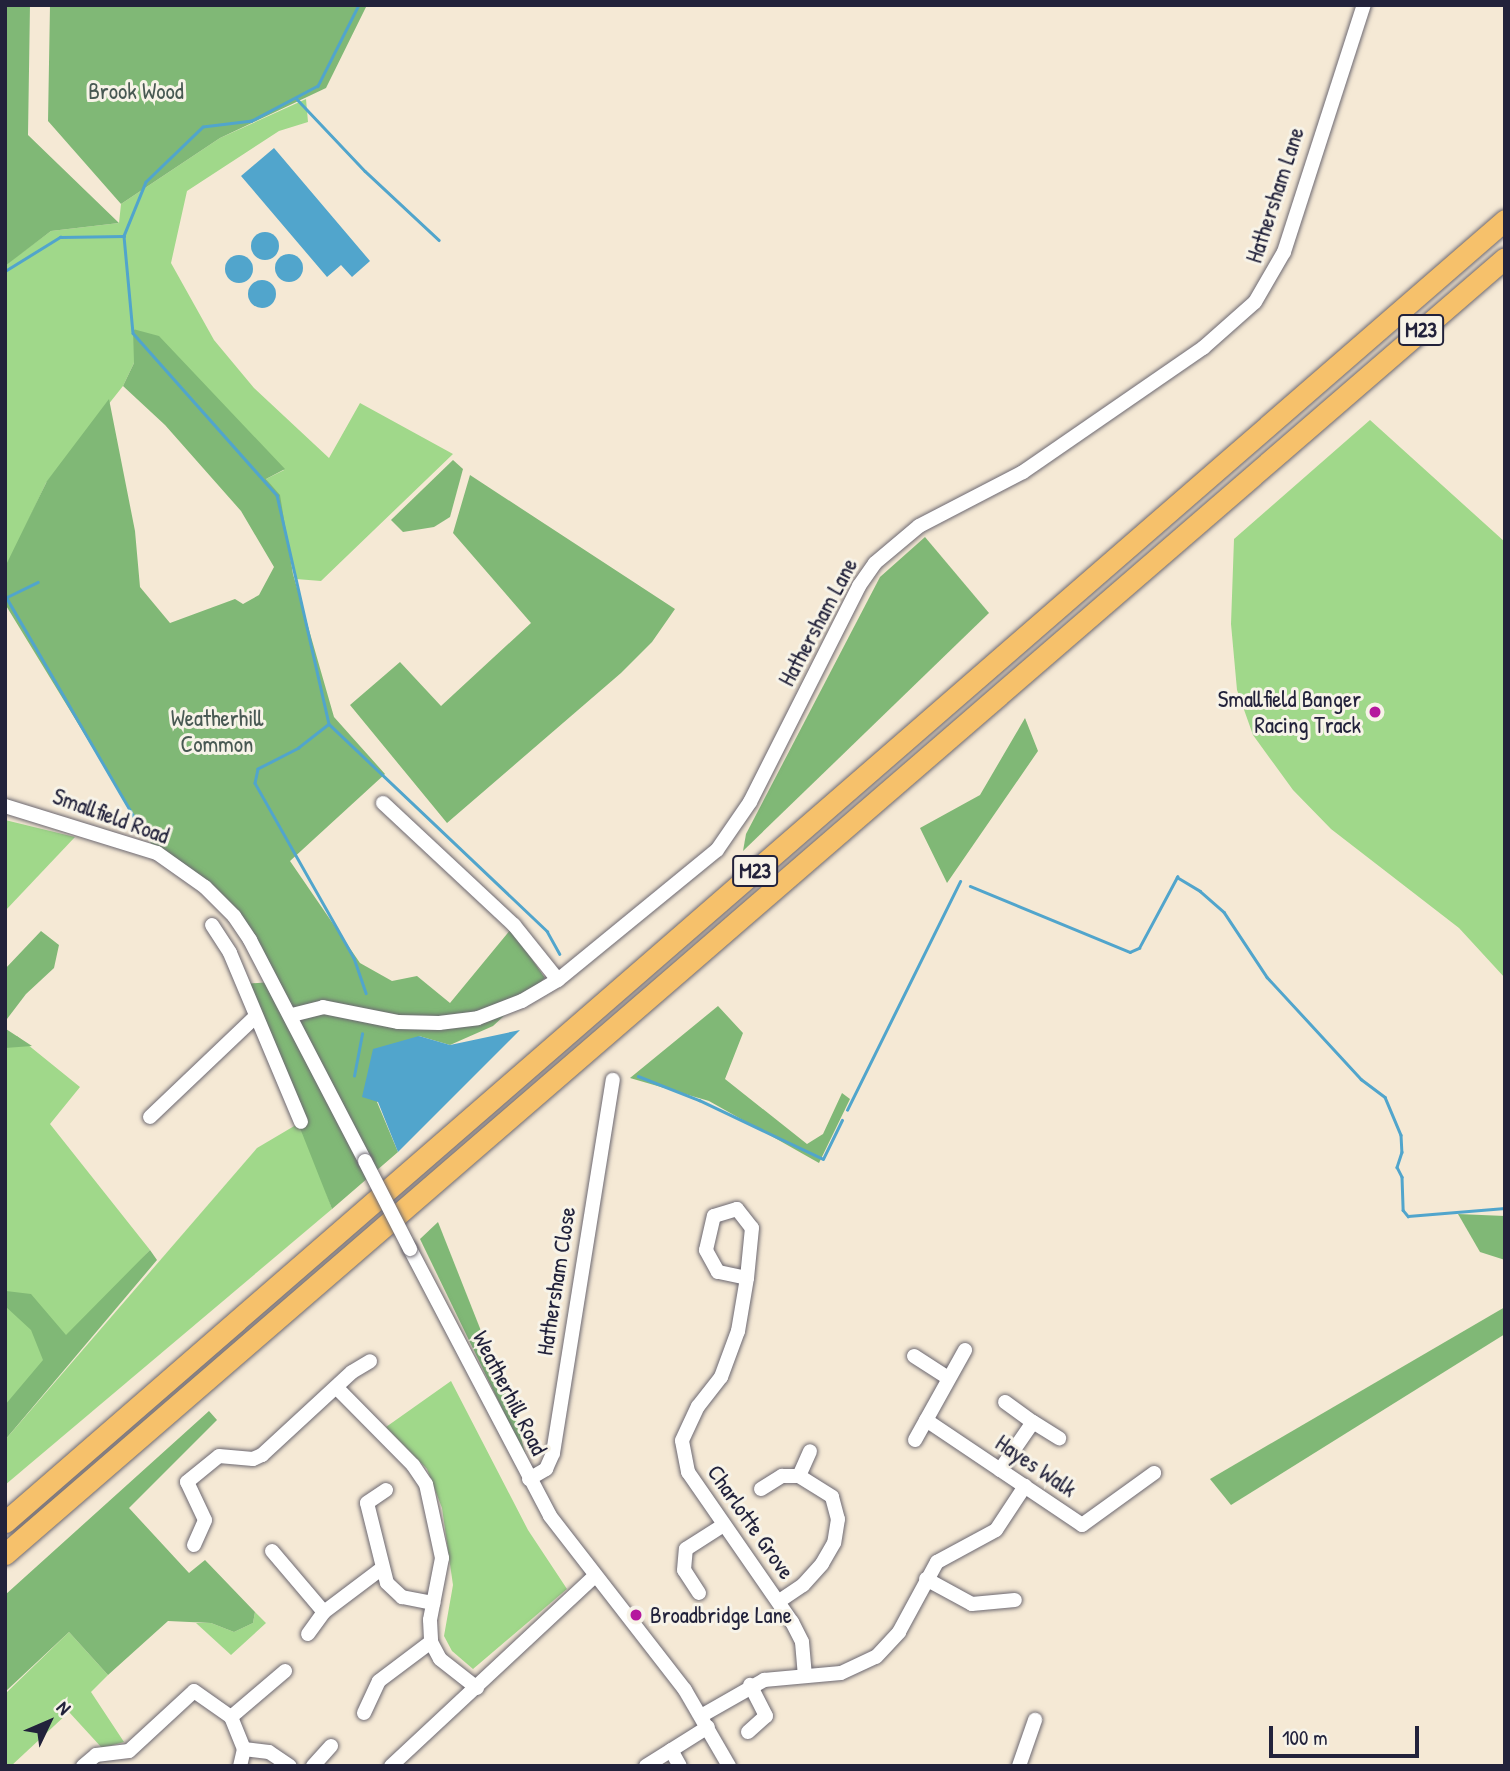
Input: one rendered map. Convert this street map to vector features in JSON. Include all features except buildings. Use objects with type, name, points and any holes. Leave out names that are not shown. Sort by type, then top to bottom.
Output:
[{"type":"highway","name":"M23","points":[[5,1522],[1505,220]]},
{"type":"highway","name":"M23","points":[[5,1554],[1505,258]]},
{"type":"street","name":"Hathersham Lane","points":[[292,1015],[323,1007],[398,1022],[465,1020],[522,1001],[558,981],[690,874],[734,828],[875,563],[919,526],[1023,472],[1203,348],[1255,302],[1284,252],[1364,5]]},
{"type":"street","points":[[383,803],[514,925],[558,981]]},
{"type":"street","name":"Smallfield Road","points":[[5,806],[157,853],[205,887],[234,916],[292,1015]]},
{"type":"street","points":[[212,925],[230,953],[301,1122]]},
{"type":"street","points":[[230,953],[250,940]]},
{"type":"street","name":"Weatherhill Road","points":[[292,1015],[529,1479],[594,1577],[705,1722],[729,1766]]},
{"type":"street","points":[[150,1117],[256,1016]]},
{"type":"street","name":"Hathersham Close","points":[[529,1479],[546,1469],[553,1453],[613,1080]]},
{"type":"street","name":"Charlotte Grove","points":[[747,1278],[718,1272],[708,1259],[711,1224],[721,1210],[737,1209],[750,1220],[747,1278],[738,1331],[721,1377],[698,1406],[682,1441],[688,1472],[722,1526],[779,1601],[802,1642],[805,1676]]},
{"type":"street","points":[[915,1440],[965,1350]]},
{"type":"street","points":[[914,1356],[948,1378]]},
{"type":"street","points":[[194,1545],[205,1520],[187,1482],[219,1455],[253,1459],[262,1455],[370,1361]]},
{"type":"street","points":[[337,1388],[413,1465],[426,1484],[442,1558],[433,1603],[430,1642],[440,1659],[477,1688]]},
{"type":"street","points":[[1006,1402],[1059,1438]]},
{"type":"street","name":"Hayes Walk","points":[[926,1420],[1082,1525],[1154,1474]]},
{"type":"street","points":[[1000,1470],[1033,1422]]},
{"type":"street","points":[[799,1476],[810,1451]]},
{"type":"street","points":[[761,1489],[782,1476],[799,1476],[832,1497],[838,1519],[834,1543],[822,1564],[803,1585],[779,1601]]},
{"type":"street","points":[[646,1766],[671,1750],[750,1685],[841,1672],[876,1657],[899,1632],[937,1562],[996,1530],[1025,1486]]},
{"type":"street","points":[[386,1490],[367,1503],[381,1569],[387,1583],[402,1597],[433,1603]]},
{"type":"street","points":[[699,1593],[684,1570],[686,1549],[722,1526]]},
{"type":"street","points":[[272,1551],[324,1612]]},
{"type":"street","points":[[308,1634],[324,1612],[381,1569]]},
{"type":"street","points":[[391,1766],[594,1577]]},
{"type":"street","points":[[926,1579],[972,1604],[1015,1600]]},
{"type":"street","points":[[364,1713],[379,1681],[430,1642]]},
{"type":"street","points":[[231,1717],[270,1691],[285,1671]]},
{"type":"street","points":[[748,1732],[766,1716],[750,1685]]},
{"type":"street","points":[[83,1766],[96,1755],[129,1751],[194,1691],[231,1717],[244,1749],[240,1766]]},
{"type":"street","points":[[1019,1766],[1035,1720]]},
{"type":"street","points":[[313,1766],[331,1746]]},
{"type":"street","points":[[244,1749],[269,1752],[290,1766]]},
{"type":"street","points":[[671,1750],[680,1766]]},
{"type":"green space","name":"Brook Wood","points":[[5,5],[30,5],[28,135],[119,223],[51,231],[5,266]]},
{"type":"green space","name":"Brook Wood","points":[[50,5],[367,5],[326,88],[220,138],[121,204],[48,121]]},
{"type":"green space","points":[[306,99],[308,122],[279,131],[187,191],[171,263],[214,340],[254,388],[329,458],[360,403],[453,454],[321,581],[296,579],[277,495],[266,479],[284,470],[134,329],[134,363],[123,386],[46,483],[6,568],[5,265],[51,231],[119,223],[121,204],[220,138]]},
{"type":"green space","name":"Weatherhill Common","points":[[133,329],[159,336],[285,469],[266,479],[280,495],[293,574],[334,717],[385,774],[290,861],[360,963],[392,981],[417,976],[450,1003],[511,929],[545,978],[493,1026],[450,1045],[419,1036],[377,1102],[398,1152],[332,1209],[243,984],[272,982],[234,916],[157,853],[5,604],[5,567],[47,481],[109,399],[135,531],[140,587],[170,623],[235,599],[243,604],[259,595],[274,567],[241,511],[165,425],[123,386],[134,363]]},
{"type":"green space","name":"Smallfield Banger Racing Track","points":[[1370,420],[1505,542],[1505,978],[1459,928],[1331,829],[1293,790],[1253,735],[1237,690],[1231,624],[1234,539]]},
{"type":"green space","points":[[453,460],[463,469],[450,517],[434,527],[403,532],[391,520]]},
{"type":"green space","points":[[470,475],[675,609],[652,642],[621,673],[447,823],[350,705],[400,662],[441,706],[531,623],[453,533]]},
{"type":"green space","points":[[925,537],[989,613],[743,851],[746,834],[880,577]]},
{"type":"green space","points":[[1025,718],[1038,751],[947,883],[920,828],[980,795]]},
{"type":"green space","points":[[5,820],[75,837],[5,911]]},
{"type":"green space","points":[[41,931],[59,945],[54,968],[26,994],[7,1019],[6,1029],[32,1046],[5,1048],[5,969]]},
{"type":"green space","points":[[718,1006],[743,1033],[725,1079],[807,1144],[823,1134],[842,1093],[850,1099],[819,1163],[709,1101],[630,1078]]},
{"type":"green space","points":[[17,1036],[80,1087],[50,1124],[150,1250],[5,1407],[5,1048]]},
{"type":"green space","points":[[301,1122],[332,1209],[5,1485],[5,1440],[257,1148]]},
{"type":"green space","points":[[1458,1214],[1505,1216],[1505,1260],[1480,1252]]},
{"type":"green space","points":[[438,1222],[517,1422],[527,1460],[420,1239]]},
{"type":"green space","points":[[150,1250],[157,1260],[5,1440],[5,1405],[43,1360],[31,1330],[5,1306],[6,1291],[31,1294],[66,1335]]},
{"type":"green space","points":[[1505,1307],[1505,1334],[1231,1505],[1210,1479]]},
{"type":"green space","points":[[451,1381],[528,1530],[567,1589],[473,1669],[452,1651],[444,1636],[453,1585],[442,1508],[427,1469],[386,1427]]},
{"type":"green space","points":[[209,1411],[217,1420],[129,1508],[189,1573],[205,1560],[255,1612],[253,1623],[234,1632],[211,1623],[168,1621],[108,1675],[69,1632],[5,1692],[5,1595]]},
{"type":"green space","points":[[255,1612],[266,1623],[231,1655],[196,1623],[211,1623],[234,1632],[253,1623]]},
{"type":"green space","points":[[69,1632],[108,1675],[91,1692],[124,1742],[102,1748],[69,1712],[11,1766],[5,1766],[5,1694]]},
{"type":"water","points":[[274,148],[370,261],[352,277],[341,265],[327,277],[241,176]]},
{"type":"water","points":[[265,232],[275,236],[279,246],[275,256],[265,260],[255,256],[251,246],[255,236]]},
{"type":"water","points":[[289,254],[299,258],[303,268],[299,278],[289,282],[279,278],[275,268],[279,258]]},
{"type":"water","points":[[239,255],[249,259],[253,269],[249,279],[239,283],[229,279],[225,269],[229,259]]},
{"type":"water","points":[[262,280],[272,284],[276,294],[272,304],[262,308],[252,304],[248,294],[252,284]]},
{"type":"water","points":[[520,1030],[398,1152],[378,1102],[362,1097],[373,1049],[419,1036],[450,1045]]},
{"type":"waterway","points":[[359,5],[318,86],[252,121],[203,127],[146,182],[124,236],[133,333],[277,495],[329,724],[547,931],[560,954]]},
{"type":"waterway","points":[[296,98],[365,171],[439,240]]},
{"type":"waterway","points":[[5,271],[60,237],[124,236]]},
{"type":"waterway","points":[[7,597],[38,582]]},
{"type":"waterway","points":[[5,595],[141,829]]},
{"type":"waterway","points":[[328,725],[299,748],[258,769],[255,783],[354,958],[366,993]]},
{"type":"waterway","points":[[970,886],[1130,952],[1139,948],[1177,877],[1200,891],[1224,912],[1267,977],[1361,1079],[1385,1097],[1401,1135],[1402,1152],[1397,1167],[1402,1177],[1403,1210],[1408,1216],[1505,1208]]},
{"type":"waterway","points":[[847,1110],[960,881]]},
{"type":"waterway","points":[[354,1076],[362,1034]]},
{"type":"waterway","points":[[638,1076],[699,1100],[823,1159],[842,1120]]},
{"type":"place","name":"Smallfield Banger Racing Track","points":[[1375,712]]},
{"type":"place","name":"Broadbridge Lane","points":[[636,1615]]}]
